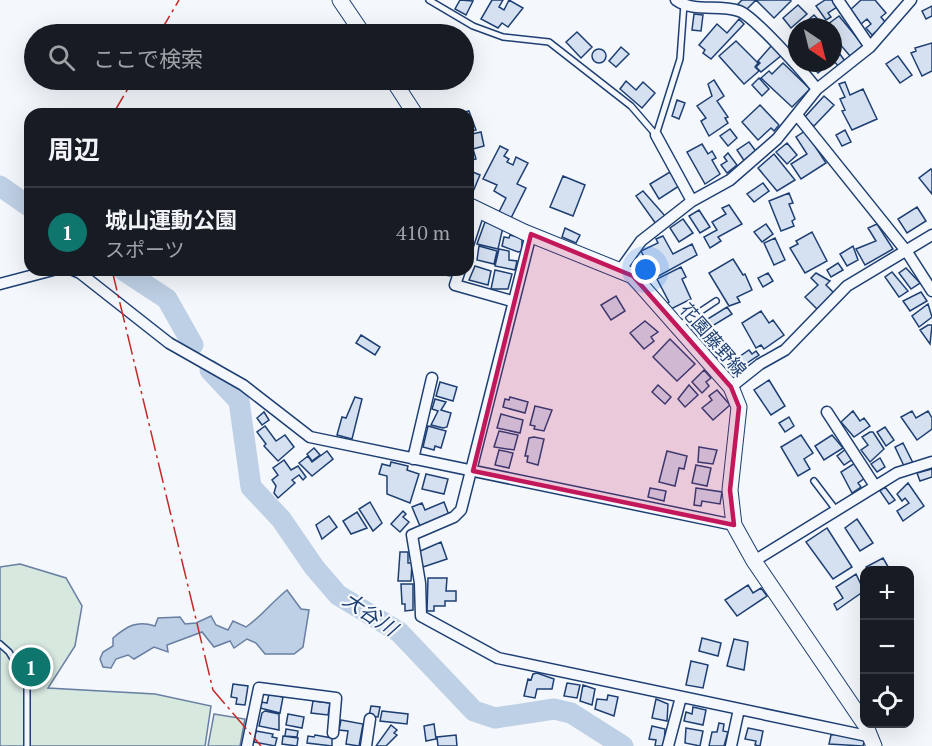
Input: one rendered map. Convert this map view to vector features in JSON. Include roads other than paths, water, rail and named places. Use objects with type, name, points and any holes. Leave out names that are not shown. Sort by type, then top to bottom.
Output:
[{"type":"main road","points":[[340,0],[356,24]]},
{"type":"main road","points":[[399,90],[411,108]]},
{"type":"main road","name":"花園藤野線","points":[[474,208],[633,276],[731,387],[739,407],[730,490],[734,525],[754,561],[869,732]]},
{"type":"street","points":[[838,0],[870,46]]},
{"type":"street","points":[[621,269],[641,241],[692,201],[730,180],[777,138],[817,89],[870,46],[913,1]]},
{"type":"street","points":[[681,2],[740,11],[802,70],[817,89]]},
{"type":"street","points":[[796,115],[907,252],[932,291]]},
{"type":"street","points":[[656,135],[692,201]]},
{"type":"street","points":[[531,234],[512,301],[473,471],[461,510],[454,517],[412,535],[420,583],[421,616],[498,658],[739,709],[869,732]]},
{"type":"street","points":[[731,387],[760,364],[785,350],[847,286],[932,235]]},
{"type":"street","points":[[0,284],[30,276]]},
{"type":"street","points":[[84,276],[170,343],[243,385],[310,437],[734,525]]},
{"type":"street","points":[[458,276],[455,285],[512,301]]},
{"type":"street","points":[[412,459],[432,378]]},
{"type":"street","points":[[827,412],[875,486]]},
{"type":"street","points":[[754,561],[897,473],[932,462]]},
{"type":"street","points":[[248,746],[259,688],[336,698],[333,733]]},
{"type":"street","points":[[668,746],[681,697]]},
{"type":"street","points":[[731,746],[739,709]]},
{"type":"street","points":[[366,746],[370,719]]},
{"type":"lane","points":[[429,0],[470,24]]},
{"type":"lane","points":[[656,135],[680,60],[681,2]]},
{"type":"lane","points":[[474,26],[503,37],[549,42],[631,106],[656,135]]},
{"type":"lane","points":[[676,327],[716,301]]},
{"type":"lane","points":[[814,481],[836,510]]},
{"type":"lane","points":[[0,644],[9,652],[27,682],[27,746]]},
{"type":"water","points":[[287,590],[301,609],[309,610],[303,647],[294,654],[265,654],[256,643],[247,639],[234,648],[230,641],[214,647],[202,632],[167,645],[168,652],[154,647],[134,659],[128,655],[116,659],[111,668],[103,667],[100,659],[103,652],[113,646],[113,638],[132,625],[155,626],[158,618],[180,617],[185,624],[196,623],[211,616],[216,625],[228,630],[233,621],[246,627]]},
{"type":"waterway","name":"大谷川","points":[[0,186],[24,203]]},
{"type":"waterway","name":"大谷川","points":[[132,276],[167,299],[193,345]]},
{"type":"waterway","name":"大谷川","points":[[210,370],[239,401],[251,487],[281,519],[314,567],[338,595],[399,632],[474,711],[495,718],[554,709],[571,713],[623,746]]},
{"type":"place","name":"城山運動公園","points":[[31,667]]}]
